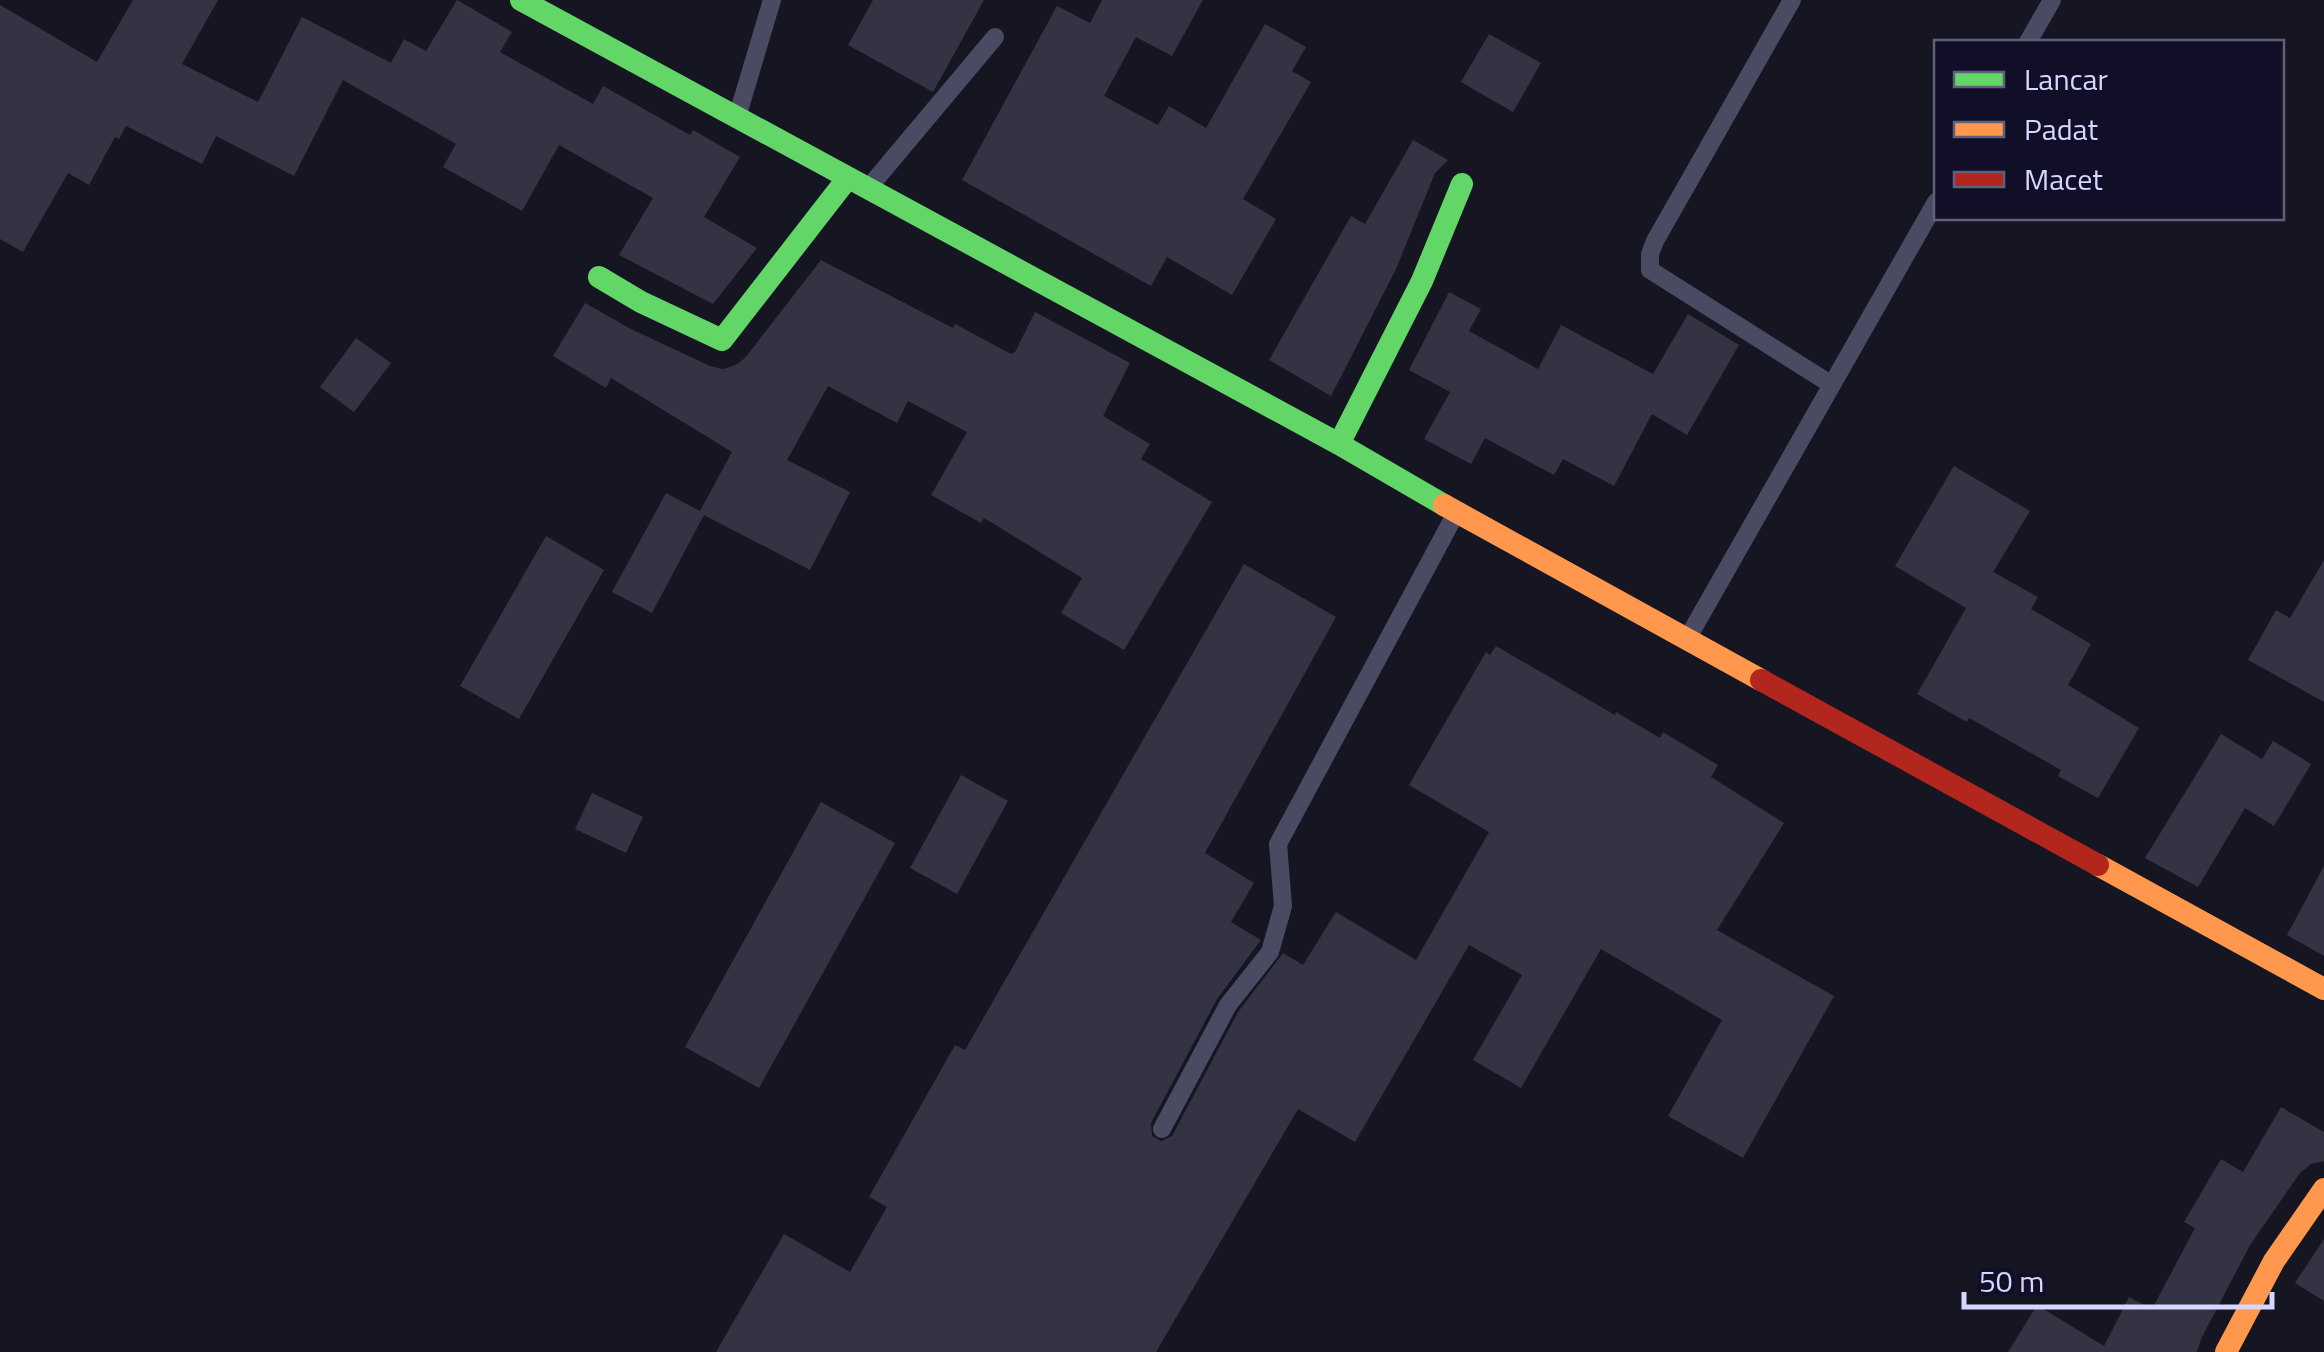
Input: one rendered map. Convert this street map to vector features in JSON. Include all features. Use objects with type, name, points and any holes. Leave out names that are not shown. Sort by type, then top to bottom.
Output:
[{"type":"street","points":[[521,0],[1339,444],[2324,988]]},
{"type":"street","points":[[599,277],[641,302],[722,340],[857,184]]},
{"type":"street","points":[[1339,444],[1422,281],[1462,184]]},
{"type":"street","points":[[2226,1352],[2274,1261],[2324,1189]]},
{"type":"lane","points":[[738,119],[772,0]]},
{"type":"lane","points":[[1792,0],[1655,241],[1650,270],[1832,385]]},
{"type":"lane","points":[[2029,40],[2052,0]]},
{"type":"lane","points":[[857,184],[996,37]]},
{"type":"lane","points":[[1688,639],[1934,206]]},
{"type":"lane","points":[[1162,1129],[1228,1006],[1270,952],[1283,906],[1278,844],[1456,512]]},
{"type":"building","points":[[133,0],[218,0],[182,64],[258,102],[302,17],[391,63],[404,39],[426,51],[457,0],[512,32],[500,52],[593,104],[603,86],[690,135],[693,130],[740,157],[704,217],[757,248],[713,304],[619,255],[653,198],[559,145],[522,211],[443,167],[456,144],[343,80],[294,176],[216,136],[202,164],[126,126],[119,139],[115,137],[89,185],[68,173],[23,252],[0,239],[0,5],[97,62]]},
{"type":"building","points":[[873,0],[984,0],[933,92],[848,45]]},
{"type":"building","points":[[1102,0],[1203,0],[1172,56],[1136,37],[1104,96],[1158,125],[1169,106],[1206,128],[1265,24],[1306,47],[1292,71],[1311,82],[1243,199],[1276,219],[1232,295],[1167,257],[1151,286],[962,180],[1057,6],[1090,23]]},
{"type":"building","points":[[1489,34],[1541,63],[1513,112],[1461,82]]},
{"type":"building","points":[[1413,140],[1448,160],[1435,173],[1396,269],[1331,396],[1269,360],[1351,216],[1365,224]]},
{"type":"building","points":[[821,260],[1011,354],[1035,312],[1130,363],[1103,416],[1150,444],[1141,459],[1212,502],[1124,650],[1061,613],[1082,578],[984,518],[981,523],[931,495],[967,432],[908,401],[897,423],[828,386],[787,460],[850,492],[810,570],[704,515],[652,613],[612,592],[666,493],[700,511],[732,452],[611,378],[606,388],[553,356],[585,303],[629,328],[723,369],[745,358]]},
{"type":"building","points":[[1449,292],[1481,309],[1469,331],[1538,369],[1561,325],[1653,374],[1688,314],[1739,345],[1687,435],[1652,414],[1614,486],[1563,459],[1554,475],[1485,438],[1471,464],[1424,439],[1450,392],[1409,370]]},
{"type":"building","points":[[356,338],[391,363],[354,412],[320,387]]},
{"type":"building","points":[[1954,466],[2030,511],[1993,572],[2038,597],[2031,609],[2091,644],[2068,685],[2139,728],[2098,798],[2058,776],[2061,770],[1969,718],[1967,722],[1917,694],[1966,608],[1895,566]]},
{"type":"building","points":[[546,536],[604,570],[519,719],[460,686]]},
{"type":"building","points":[[2324,560],[2324,702],[2248,660],[2276,610],[2290,618]]},
{"type":"building","points":[[1244,564],[1336,617],[1205,853],[1254,883],[1231,922],[1261,940],[1217,999],[1151,1123],[1152,1136],[1161,1141],[1172,1136],[1238,1012],[1283,953],[1303,965],[1336,912],[1416,960],[1489,832],[1409,785],[1486,652],[1490,655],[1496,646],[1615,715],[1616,712],[1660,738],[1663,732],[1718,765],[1711,777],[1784,823],[1717,930],[1834,996],[1743,1158],[1668,1116],[1722,1020],[1601,949],[1521,1088],[1473,1060],[1522,975],[1469,945],[1355,1142],[1298,1109],[1156,1352],[716,1352],[784,1234],[850,1272],[887,1207],[869,1197],[955,1045],[965,1050]]},
{"type":"building","points":[[2221,734],[2262,759],[2273,741],[2311,764],[2274,826],[2245,808],[2198,887],[2145,858]]},
{"type":"building","points":[[961,775],[1008,801],[957,894],[910,868]]},
{"type":"building","points":[[592,793],[643,817],[626,853],[575,829]]},
{"type":"building","points":[[821,802],[895,843],[759,1088],[685,1047]]},
{"type":"building","points":[[2324,866],[2324,956],[2287,935]]},
{"type":"building","points":[[2281,1107],[2324,1132],[2324,1161],[2311,1164],[2300,1173],[2250,1245],[2197,1352],[2008,1352],[2037,1305],[2104,1346],[2129,1297],[2152,1309],[2195,1228],[2184,1222],[2221,1159],[2243,1172]]},
{"type":"building","points":[[2324,1239],[2324,1301],[2295,1283]]},
{"type":"traffic: fast","points":[[521,0],[1339,444],[1444,505]]},
{"type":"traffic: fast","points":[[599,277],[641,302],[722,340],[847,179]]},
{"type":"traffic: fast","points":[[1339,444],[1422,281],[1462,184]]},
{"type":"traffic: slow","points":[[1444,505],[1761,680]]},
{"type":"traffic: slow","points":[[2098,865],[2324,989]]},
{"type":"traffic: slow","points":[[2226,1352],[2274,1261],[2324,1189]]},
{"type":"traffic: jam","points":[[1761,680],[2098,865]]}]
